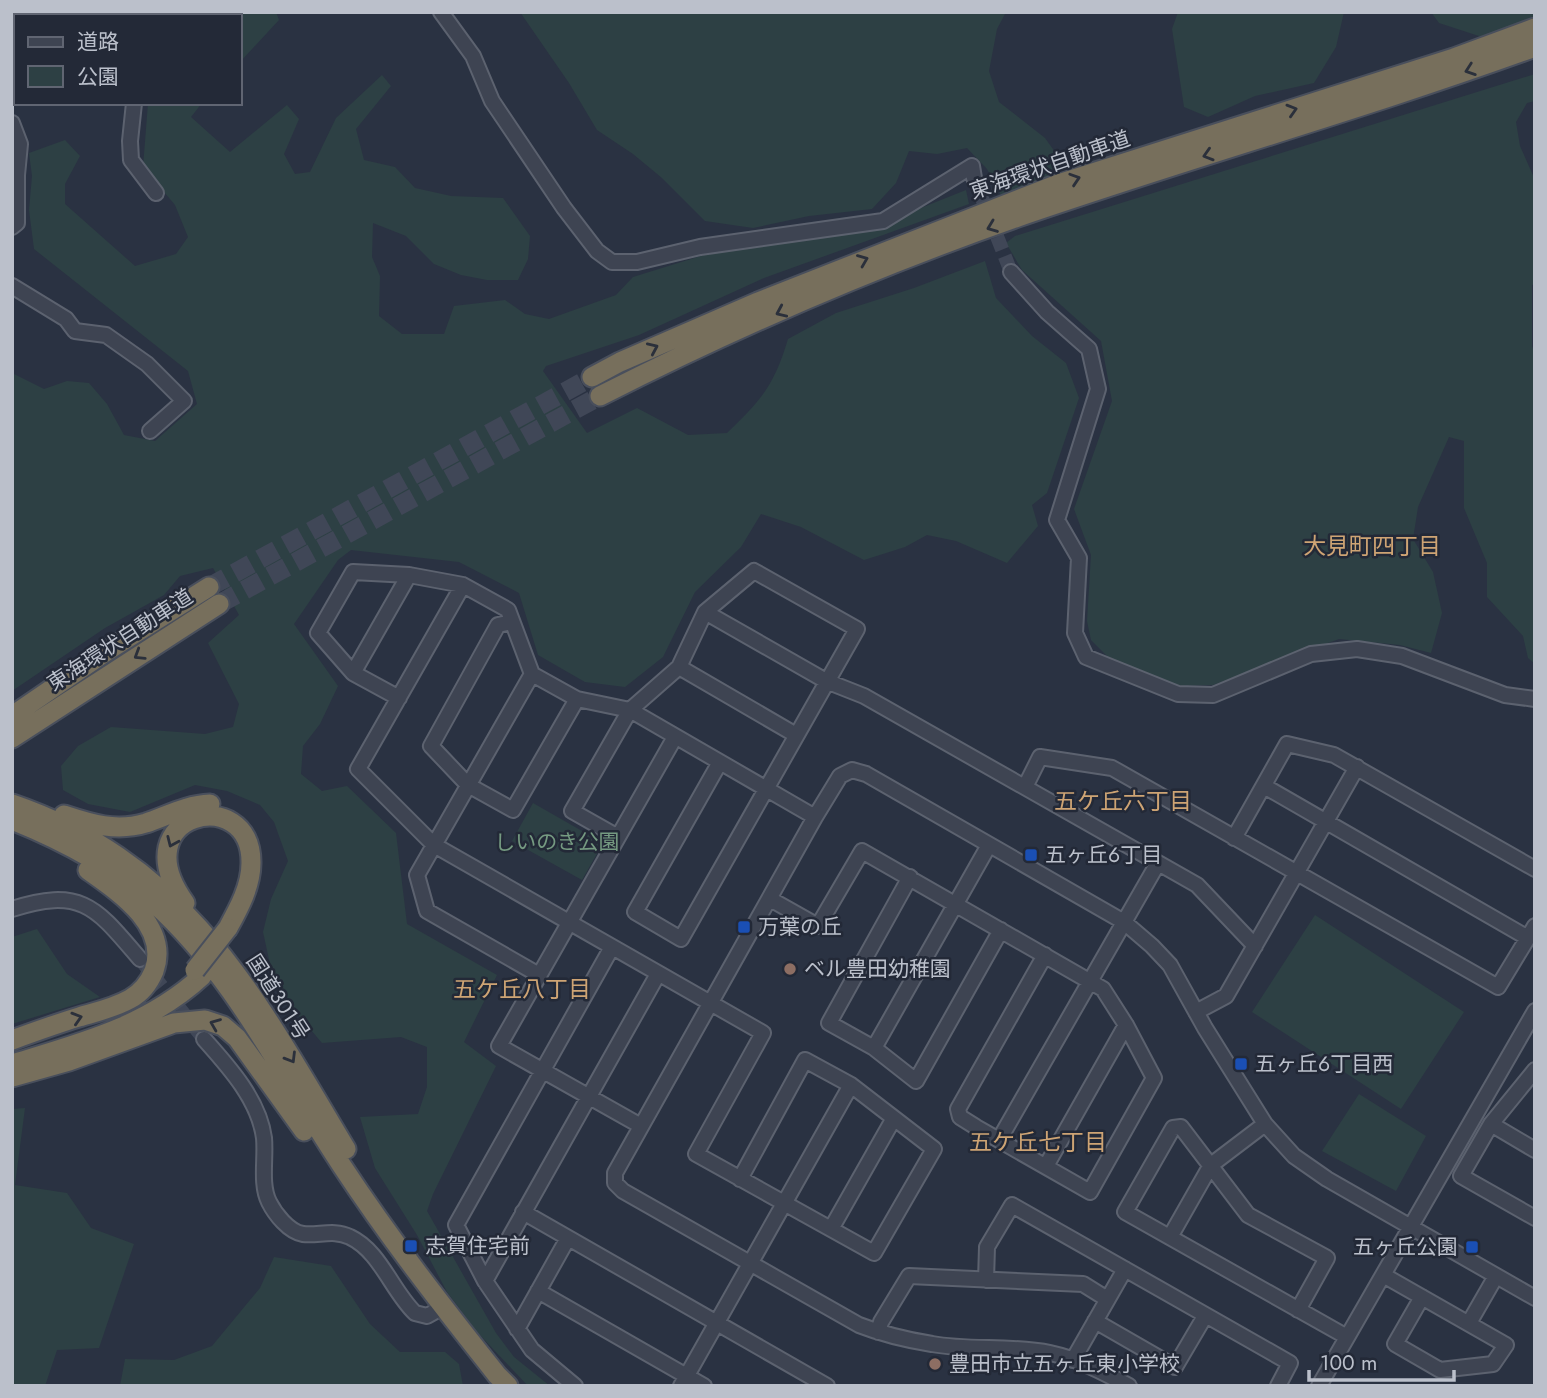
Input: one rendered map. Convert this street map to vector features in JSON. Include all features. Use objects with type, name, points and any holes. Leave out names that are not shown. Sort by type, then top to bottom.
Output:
[{"type":"highway","name":"東海環状自動車道","points":[[592,377],[620,362],[758,302],[1058,184],[1442,62],[1535,28]]},
{"type":"highway","name":"東海環状自動車道","points":[[600,396],[772,316],[953,241],[1148,173],[1318,121],[1535,47]]},
{"type":"highway","name":"東海環状自動車道","points":[[12,738],[214,596]]},
{"type":"highway","name":"東海環状自動車道","points":[[12,716],[107,651],[191,610]]},
{"type":"highway","points":[[12,802],[112,828],[136,826],[198,804],[218,804],[237,811],[255,829],[261,846],[262,865],[255,896],[231,932],[212,951],[199,973],[166,1006],[137,1022],[102,1036],[12,1064]]},
{"type":"highway","name":"国道301号","points":[[12,802],[99,845],[159,888],[211,941],[242,979],[267,1018],[431,1288]]},
{"type":"highway","points":[[231,932],[249,881],[249,844],[239,829],[225,818],[200,816],[184,824],[172,838],[166,855],[169,875],[179,895],[239,969],[267,1018]]},
{"type":"highway","name":"国道301号","points":[[12,820],[67,844],[120,876],[153,902],[190,939],[229,989],[381,1225],[508,1386]]},
{"type":"highway","points":[[12,828],[66,855],[117,891],[147,923],[157,952],[149,982],[133,997],[12,1041]]},
{"type":"highway","points":[[12,1054],[129,1014],[199,973]]},
{"type":"highway","points":[[12,1077],[69,1061],[174,1023],[197,1019],[214,1022],[230,1031],[245,1048],[348,1190],[411,1265]]},
{"type":"street","points":[[441,12],[473,56],[492,101],[557,197],[597,251],[612,262],[637,262],[700,247],[883,221],[972,166],[974,178]]},
{"type":"street","points":[[134,105],[131,160],[156,193]]},
{"type":"street","points":[[12,123],[20,144],[17,223],[12,227]]},
{"type":"street","points":[[1011,272],[1047,312],[1088,349],[1098,389],[1057,520],[1079,558],[1075,633],[1086,657],[1178,694],[1213,695],[1311,654],[1357,649],[1402,656],[1505,695],[1535,699]]},
{"type":"street","points":[[12,286],[66,319],[75,331],[106,335],[147,365],[184,401],[150,431]]},
{"type":"street","points":[[618,836],[572,811],[630,710],[680,667],[705,612],[754,571],[856,629],[681,939],[635,912],[720,762]]},
{"type":"street","points":[[399,698],[353,673],[318,633],[353,572],[409,575],[463,585],[508,610],[532,674],[577,699],[630,710],[816,817]]},
{"type":"street","points":[[353,673],[409,575]]},
{"type":"street","points":[[463,585],[358,769],[434,845],[763,1034],[696,1154],[740,1179],[874,1253],[934,1149],[851,1085],[805,1060],[740,1179]]},
{"type":"street","points":[[705,612],[826,681],[864,696],[1197,884],[1255,947]]},
{"type":"street","points":[[512,622],[498,625],[432,746],[468,785],[513,810],[577,699]]},
{"type":"street","points":[[680,667],[796,735]]},
{"type":"street","points":[[532,674],[417,875],[427,911],[539,975]]},
{"type":"street","points":[[641,1126],[499,1046],[675,737]]},
{"type":"street","points":[[1234,838],[1287,744],[1334,755],[1535,869]]},
{"type":"street","points":[[1025,787],[1040,757],[1112,768],[1498,987],[1531,932],[1264,786]]},
{"type":"street","points":[[1196,1012],[1226,996],[1357,767]]},
{"type":"street","points":[[1129,1386],[1096,1368],[1049,1353],[995,1347],[933,1345],[859,1325],[623,1191],[615,1183],[615,1172],[816,817],[840,776],[852,770],[866,774],[1124,922],[1170,965],[1245,1095],[1265,1124],[1294,1156],[1326,1179],[1535,1298]]},
{"type":"street","points":[[873,1048],[989,845]]},
{"type":"street","points":[[770,899],[818,926],[862,851],[1103,989],[1154,1078],[1090,1192],[960,1117],[958,1109],[1045,956]]},
{"type":"street","points":[[999,1140],[1158,863]]},
{"type":"street","points":[[910,877],[829,1023],[873,1048],[916,1080],[1001,930]]},
{"type":"street","points":[[12,909],[50,899],[79,902],[104,917],[140,959]]},
{"type":"street","points":[[575,1386],[532,1350],[485,1281],[456,1225],[612,947]]},
{"type":"street","points":[[485,1281],[658,974]]},
{"type":"street","points":[[1319,1386],[1535,1011]]},
{"type":"street","points":[[1046,1167],[1126,1025]]},
{"type":"street","points":[[204,1039],[228,1066],[250,1098],[264,1136],[268,1200],[283,1223],[301,1234],[326,1232],[349,1236],[366,1247],[415,1313],[427,1316],[445,1306]]},
{"type":"street","points":[[1533,1075],[1491,1124],[1461,1176],[1535,1218]]},
{"type":"street","points":[[684,1381],[851,1085]]},
{"type":"street","points":[[831,1229],[894,1118]]},
{"type":"street","points":[[1170,1237],[1211,1165],[1265,1124]]},
{"type":"street","points":[[1491,1124],[1535,1150]]},
{"type":"street","points":[[1297,1310],[1327,1258],[1248,1214],[1181,1127],[1173,1128],[1125,1212],[1297,1310],[1347,1337]]},
{"type":"street","points":[[986,1280],[987,1247],[1012,1205],[1290,1363],[1278,1386]]},
{"type":"street","points":[[523,1212],[827,1386]]},
{"type":"street","points":[[517,1329],[568,1238]]},
{"type":"street","points":[[1073,1360],[1125,1269]]},
{"type":"street","points":[[1383,1275],[1469,1323],[1506,1345],[1493,1364],[1440,1370],[1395,1344],[1422,1297]]},
{"type":"street","points":[[878,1332],[881,1322],[909,1276],[1083,1284],[1107,1299]]},
{"type":"street","points":[[1469,1323],[1496,1276]]},
{"type":"street","points":[[538,1291],[684,1381],[704,1386]]},
{"type":"street","points":[[1095,1321],[1175,1367],[1205,1316]]},
{"type":"green space","points":[[276,12],[279,20],[242,60],[242,14],[228,14]]},
{"type":"green space","points":[[520,12],[1006,12],[997,29],[989,71],[999,102],[1045,138],[1068,170],[1002,197],[987,169],[967,148],[937,154],[909,151],[896,183],[872,209],[809,216],[753,228],[705,221],[662,178],[597,130],[569,83]]},
{"type":"green space","points":[[1178,12],[1344,12],[1336,47],[1314,83],[1255,96],[1208,117],[1184,107],[1172,29]]},
{"type":"green space","points":[[1431,12],[1535,12],[1535,16],[1482,37],[1439,23]]},
{"type":"green space","points":[[1535,74],[1535,101],[1527,103],[1516,122],[1520,146],[1535,180],[1532,346],[1535,355],[1535,664],[1528,658],[1523,636],[1487,597],[1487,563],[1464,508],[1464,441],[1449,437],[1418,507],[1413,539],[1433,572],[1442,613],[1431,653],[1400,645],[1339,639],[1213,685],[1176,686],[1108,657],[1091,640],[1087,621],[1091,555],[1074,509],[1112,401],[1101,341],[1022,270],[1006,243],[1015,236]]},
{"type":"green space","points":[[382,75],[391,86],[356,129],[364,160],[395,167],[415,188],[451,196],[503,198],[530,236],[528,259],[518,280],[487,280],[461,275],[434,264],[406,236],[373,223],[372,257],[380,276],[379,316],[402,334],[444,334],[454,306],[505,300],[525,314],[549,319],[616,295],[633,277],[704,255],[885,227],[916,210],[966,190],[969,204],[764,278],[639,335],[546,366],[543,371],[587,433],[637,408],[688,435],[727,433],[749,411],[772,381],[788,339],[836,313],[985,261],[996,298],[1032,336],[1066,363],[1079,398],[1047,493],[1032,505],[1038,526],[1007,563],[956,541],[927,535],[905,547],[864,560],[801,527],[761,514],[741,547],[695,592],[663,657],[625,687],[585,682],[538,655],[519,593],[459,562],[351,550],[338,560],[294,624],[338,686],[320,724],[303,746],[301,774],[322,791],[347,786],[396,833],[407,924],[497,975],[464,1042],[496,1066],[427,1211],[496,1333],[514,1357],[550,1386],[528,1386],[477,1332],[447,1292],[417,1235],[375,1168],[360,1117],[418,1114],[427,1087],[427,1047],[401,1037],[322,1043],[294,1010],[272,973],[263,932],[271,899],[288,861],[274,822],[260,805],[227,791],[195,785],[130,812],[88,804],[63,790],[61,766],[78,746],[111,727],[205,734],[233,727],[239,704],[208,643],[239,615],[213,568],[180,576],[164,595],[105,628],[12,691],[12,373],[44,389],[67,381],[89,383],[107,404],[124,435],[155,441],[197,404],[188,371],[34,249],[29,210],[32,176],[29,153],[65,140],[80,156],[65,184],[65,204],[135,266],[176,254],[188,237],[175,205],[143,167],[148,105],[200,105],[191,117],[230,152],[287,105],[299,119],[284,154],[295,174],[310,172],[336,118]]},
{"type":"green space","name":"しいのき公園","points":[[533,803],[603,843],[582,880],[512,841]]},
{"type":"green space","points":[[1315,915],[1464,1012],[1401,1109],[1252,1012]]},
{"type":"green space","points":[[37,929],[67,974],[100,997],[12,1024],[12,937]]},
{"type":"green space","points":[[1359,1094],[1426,1136],[1396,1191],[1322,1151]]},
{"type":"green space","points":[[25,1108],[15,1185],[67,1193],[91,1228],[134,1244],[99,1348],[57,1350],[45,1386],[12,1386],[12,1109]]},
{"type":"green space","points":[[274,1257],[331,1266],[370,1324],[400,1352],[445,1352],[459,1364],[463,1386],[120,1386],[125,1359],[174,1360],[212,1346],[260,1288]]},
{"type":"tunnel","points":[[974,178],[1011,272]]},
{"type":"tunnel","points":[[209,587],[592,377]]},
{"type":"tunnel","points":[[219,604],[600,396]]},
{"type":"tunnel","points":[[140,959],[204,1039]]},
{"type":"place","name":"五ヶ丘６丁目","points":[[1031,855]]},
{"type":"place","name":"万葉の丘","points":[[744,927]]},
{"type":"place","name":"ベル豊田幼稚園","points":[[790,969]]},
{"type":"place","name":"五ヶ丘６丁目西","points":[[1241,1064]]},
{"type":"place","name":"志賀住宅前","points":[[411,1246]]},
{"type":"place","name":"五ヶ丘公園","points":[[1472,1247]]},
{"type":"place","name":"豊田市立五ヶ丘東小学校","points":[[935,1364]]},
{"type":"district","name":"大見町四丁目","points":[[1372,546]]},
{"type":"district","name":"五ケ丘六丁目","points":[[1123,801]]},
{"type":"district","name":"五ケ丘八丁目","points":[[522,989]]},
{"type":"district","name":"五ケ丘七丁目","points":[[1038,1142]]}]
